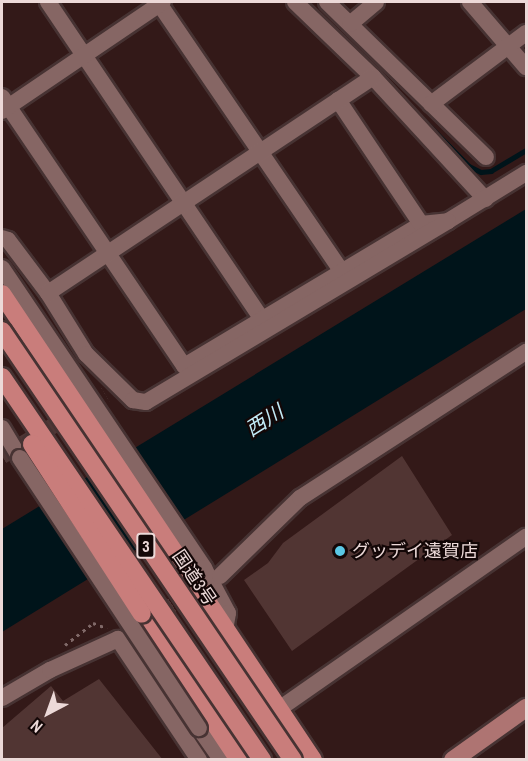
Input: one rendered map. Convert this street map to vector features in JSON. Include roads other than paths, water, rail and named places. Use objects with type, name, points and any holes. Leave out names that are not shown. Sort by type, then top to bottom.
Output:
[{"type":"highway","points":[[2,294],[85,421],[197,573],[225,630],[313,759]]},
{"type":"highway","name":"国道3号","points":[[2,331],[293,759]]},
{"type":"highway","name":"3","points":[[2,377],[262,759]]},
{"type":"highway","name":"3","points":[[2,390],[142,614],[239,759]]},
{"type":"main road","points":[[453,759],[526,708]]},
{"type":"street","points":[[48,2],[262,319]]},
{"type":"street","points":[[342,272],[161,2],[84,55],[4,105],[184,366],[342,272],[421,224],[448,220]]},
{"type":"street","points":[[295,2],[373,77],[485,199]]},
{"type":"street","points":[[327,2],[486,158]]},
{"type":"street","points":[[350,24],[376,2]]},
{"type":"street","points":[[470,2],[526,67]]},
{"type":"street","points":[[431,104],[526,33]]},
{"type":"street","points":[[48,293],[373,77]]},
{"type":"street","points":[[338,100],[421,224]]},
{"type":"street","points":[[2,238],[8,240],[48,293],[87,354],[133,400],[146,402],[526,173]]},
{"type":"street","points":[[2,268],[103,403],[197,573]]},
{"type":"street","points":[[220,576],[300,498],[526,352]]},
{"type":"street","points":[[103,403],[120,387]]},
{"type":"street","points":[[2,428],[221,759]]},
{"type":"street","points":[[279,709],[526,537]]},
{"type":"street","points":[[2,698],[50,670],[118,639],[199,759]]},
{"type":"water","name":"西川","points":[[526,209],[526,309],[2,632],[2,529]]},
{"type":"waterway","points":[[307,2],[319,14]]},
{"type":"waterway","points":[[415,111],[469,166],[481,172],[491,171],[526,150]]},
{"type":"tunnel","points":[[2,456],[105,395]]},
{"type":"tunnel","points":[[118,639],[194,592]]},
{"type":"place","name":"グッデイ遠賀店","points":[[340,551]]}]
